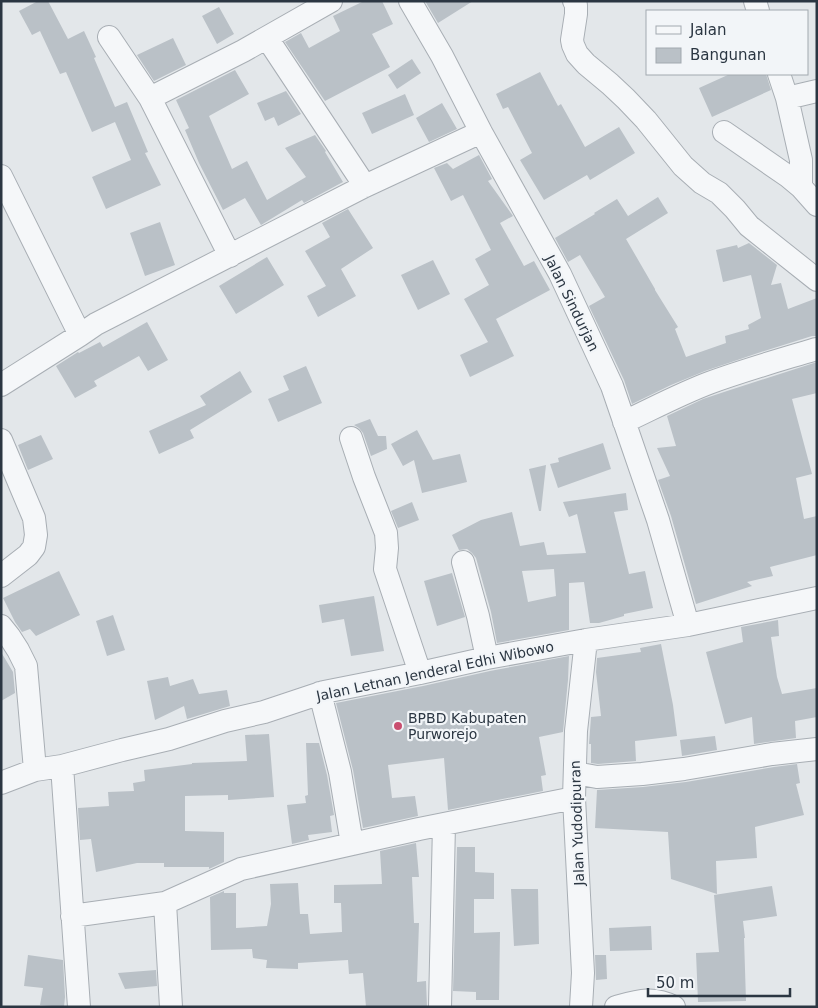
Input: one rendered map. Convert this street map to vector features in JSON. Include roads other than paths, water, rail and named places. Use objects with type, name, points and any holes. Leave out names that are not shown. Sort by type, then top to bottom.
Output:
[{"type":"street","points":[[150,98],[243,52],[331,1]]},
{"type":"street","name":"Jalan Sindurjan","points":[[410,1],[442,56],[481,132],[560,274],[612,386],[658,520],[688,625]]},
{"type":"street","points":[[574,1],[576,14],[572,40],[577,54],[646,120],[683,166],[702,183],[719,193],[736,209],[749,226],[817,280]]},
{"type":"street","points":[[109,37],[150,98],[230,256]]},
{"type":"street","points":[[267,38],[366,186]]},
{"type":"street","points":[[779,75],[787,98],[801,160],[801,187]]},
{"type":"street","points":[[787,98],[817,91]]},
{"type":"street","points":[[1,385],[96,324],[366,186],[481,132]]},
{"type":"street","points":[[724,132],[789,177],[801,187],[817,206]]},
{"type":"street","points":[[1,176],[80,335]]},
{"type":"street","points":[[624,422],[675,397],[707,384],[816,349]]},
{"type":"street","points":[[351,438],[386,533],[385,569],[420,673]]},
{"type":"street","points":[[1,440],[34,518],[36,535],[34,547],[28,555],[1,576]]},
{"type":"street","points":[[464,562],[487,658]]},
{"type":"street","name":"Jalan Letnan Jenderal Edhi Wibowo","points":[[1,784],[35,770],[62,766],[168,739],[264,712],[320,693],[487,658],[586,640],[688,625],[817,598]]},
{"type":"street","points":[[1,626],[14,643],[26,666],[35,770]]},
{"type":"street","name":"Jalan Yudodipuran","points":[[581,1007],[583,973],[574,798],[576,731],[586,640]]},
{"type":"street","points":[[320,693],[340,772],[352,844]]},
{"type":"street","points":[[575,773],[597,777],[642,774],[817,749]]},
{"type":"street","points":[[62,766],[79,1007]]},
{"type":"street","points":[[72,916],[165,903],[242,869],[444,824],[574,798]]},
{"type":"street","points":[[440,1007],[444,824]]},
{"type":"street","points":[[165,903],[171,1007]]},
{"type":"street","points":[[616,1007],[648,1000],[660,1000],[674,1007]]},
{"type":"place","name":"BPBD Kabupaten Purworejo","points":[[398,726]]}]
